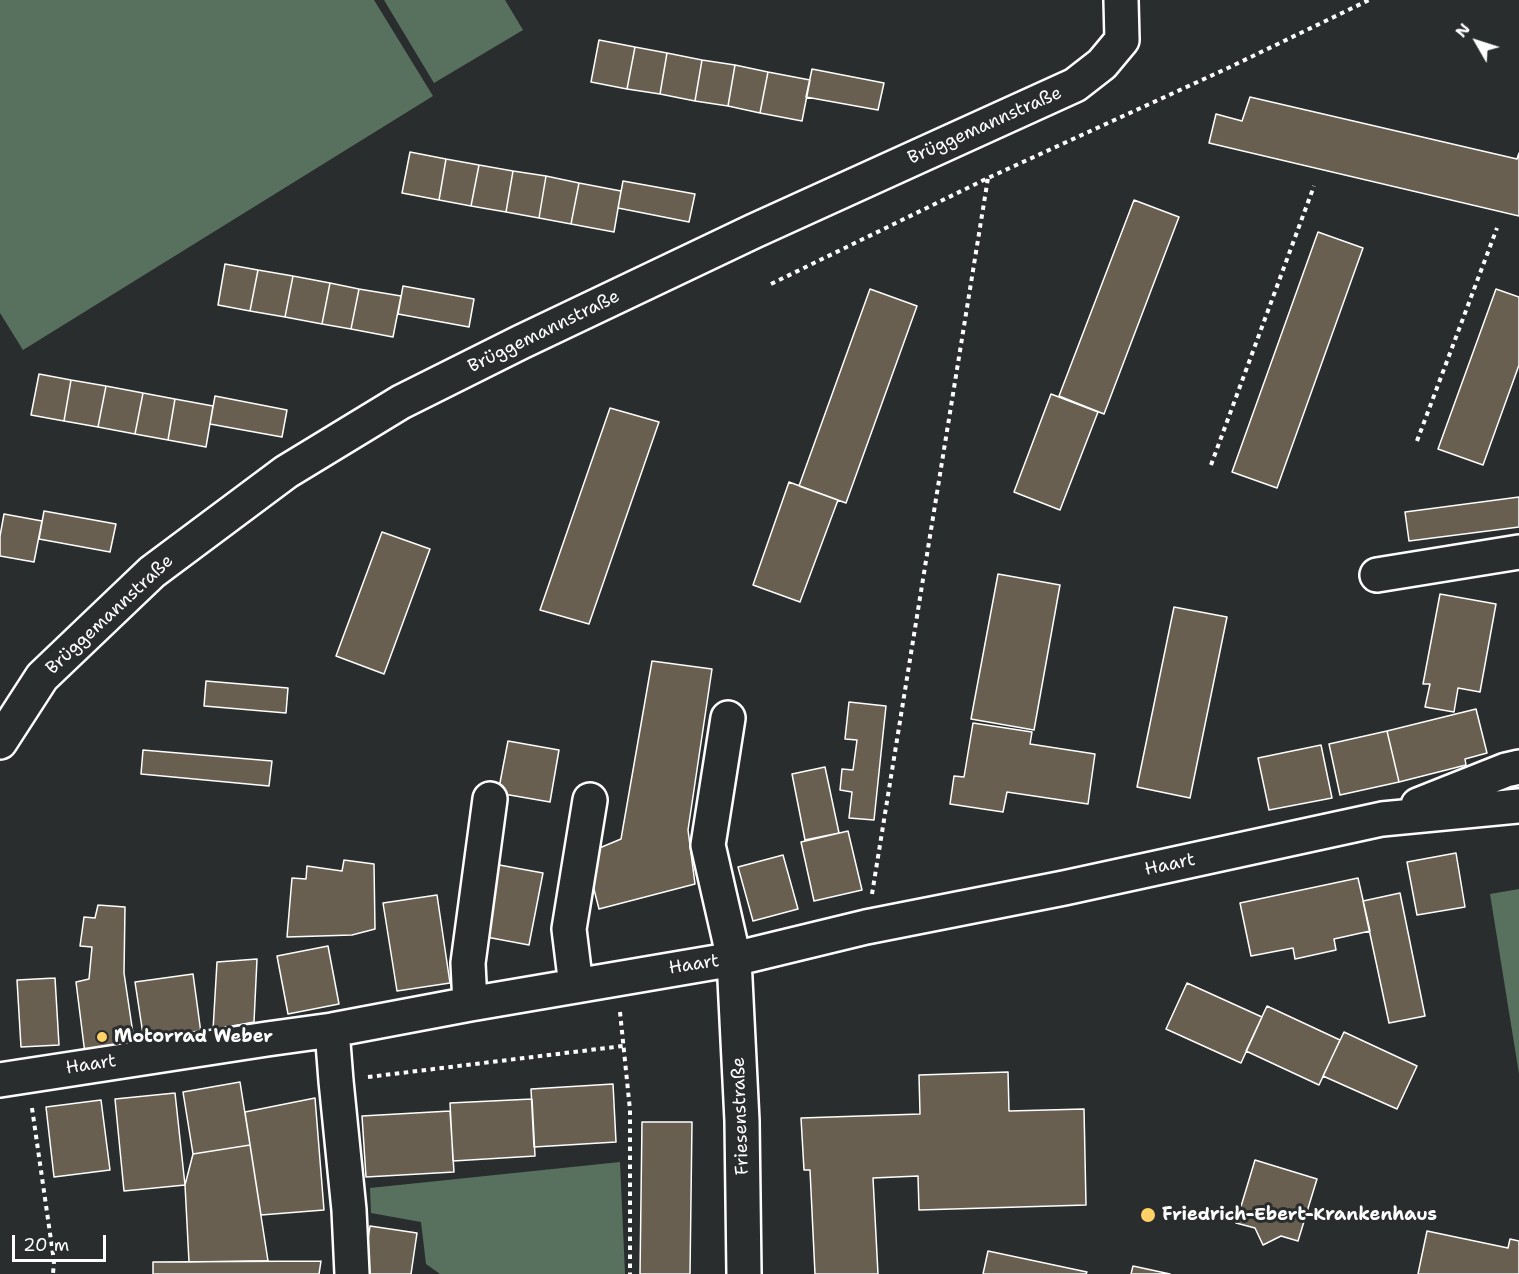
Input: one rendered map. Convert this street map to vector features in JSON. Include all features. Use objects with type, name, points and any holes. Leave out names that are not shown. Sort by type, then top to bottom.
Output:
[{"type":"street","name":"Brüggemannstraße","points":[[0,742],[42,677],[152,572],[286,472],[401,402],[521,342],[765,226],[1075,85],[1102,64],[1122,40],[1121,0]]},
{"type":"street","points":[[1377,575],[1519,552]]},
{"type":"street","name":"Friesenstraße","points":[[728,718],[708,845],[734,959],[742,1121],[744,1274]]},
{"type":"street","name":"Haart","points":[[1382,819],[1506,770],[1519,767]]},
{"type":"street","points":[[470,1004],[468,963],[490,799]]},
{"type":"street","points":[[576,986],[568,929],[590,800]]},
{"type":"street","name":"Haart","points":[[14,1077],[332,1030],[734,959],[866,927],[1064,888],[1382,819],[1519,806]]},
{"type":"street","points":[[332,1030],[349,1210],[352,1274]]},
{"type":"path","points":[[771,284],[988,178],[1228,68],[1369,0]]},
{"type":"path","points":[[866,927],[988,178]]},
{"type":"path","points":[[1211,465],[1314,186]]},
{"type":"path","points":[[1417,441],[1497,228]]},
{"type":"path","points":[[618,978],[630,1110],[630,1274]]},
{"type":"path","points":[[336,1082],[623,1046]]},
{"type":"path","points":[[14,1077],[54,1261],[53,1274]]},
{"type":"green space","points":[[0,0],[374,0],[433,96],[23,350],[0,313]]},
{"type":"green space","points":[[384,0],[505,0],[523,30],[434,83]]},
{"type":"green space","points":[[1519,889],[1519,1074],[1490,894]]},
{"type":"green space","points":[[620,1162],[625,1274],[440,1274],[426,1264],[421,1222],[371,1213],[370,1188]]},
{"type":"building","points":[[599,40],[635,47],[627,89],[591,82]]},
{"type":"building","points":[[635,47],[667,53],[660,94],[627,89]]},
{"type":"building","points":[[667,53],[702,60],[695,101],[660,94]]},
{"type":"building","points":[[702,60],[735,65],[728,106],[695,101]]},
{"type":"building","points":[[735,65],[768,72],[760,113],[728,106]]},
{"type":"building","points":[[812,69],[884,83],[878,110],[806,97]]},
{"type":"building","points":[[768,72],[810,80],[802,121],[760,113]]},
{"type":"building","points":[[1250,97],[1517,159],[1519,153],[1519,216],[1209,143],[1216,114],[1242,121]]},
{"type":"building","points":[[410,152],[446,159],[439,200],[402,193]]},
{"type":"building","points":[[446,159],[479,165],[471,206],[439,200]]},
{"type":"building","points":[[479,165],[513,171],[506,212],[471,206]]},
{"type":"building","points":[[513,171],[546,176],[539,218],[506,212]]},
{"type":"building","points":[[546,176],[579,183],[571,224],[539,218]]},
{"type":"building","points":[[623,181],[695,194],[689,222],[618,208]]},
{"type":"building","points":[[579,183],[621,191],[614,232],[571,224]]},
{"type":"building","points":[[1134,200],[1179,217],[1104,414],[1059,396]]},
{"type":"building","points":[[1318,232],[1363,248],[1277,488],[1232,472]]},
{"type":"building","points":[[225,264],[258,270],[250,311],[218,305]]},
{"type":"building","points":[[258,270],[293,276],[285,317],[250,311]]},
{"type":"building","points":[[293,276],[330,283],[322,324],[285,317]]},
{"type":"building","points":[[330,283],[359,289],[351,329],[322,324]]},
{"type":"building","points":[[403,286],[474,299],[469,327],[398,314]]},
{"type":"building","points":[[359,289],[401,296],[393,337],[351,329]]},
{"type":"building","points":[[870,289],[917,306],[846,503],[799,486]]},
{"type":"building","points":[[1496,289],[1519,297],[1519,365],[1483,465],[1438,449]]},
{"type":"building","points":[[39,374],[71,380],[64,421],[31,415]]},
{"type":"building","points":[[71,380],[106,386],[98,427],[64,421]]},
{"type":"building","points":[[106,386],[143,393],[135,434],[98,427]]},
{"type":"building","points":[[143,393],[175,399],[168,440],[135,434]]},
{"type":"building","points":[[1051,394],[1098,412],[1060,510],[1014,492]]},
{"type":"building","points":[[215,396],[287,410],[282,437],[210,424]]},
{"type":"building","points":[[175,399],[213,406],[206,447],[168,440]]},
{"type":"building","points":[[610,408],[659,422],[589,624],[540,610]]},
{"type":"building","points":[[789,482],[838,500],[800,602],[753,585]]},
{"type":"building","points":[[1519,497],[1519,527],[1409,541],[1405,512]]},
{"type":"building","points":[[44,511],[116,524],[110,552],[39,539]]},
{"type":"building","points":[[4,514],[42,521],[34,562],[0,556],[0,536]]},
{"type":"building","points":[[382,532],[430,549],[384,674],[336,656]]},
{"type":"building","points":[[998,574],[1060,585],[1034,730],[971,719]]},
{"type":"building","points":[[1440,594],[1496,604],[1480,692],[1458,688],[1454,712],[1425,707],[1430,684],[1423,684]]},
{"type":"building","points":[[1174,607],[1227,617],[1190,798],[1137,787]]},
{"type":"building","points":[[652,661],[712,669],[688,830],[695,884],[599,909],[585,854],[621,839]]},
{"type":"building","points":[[206,681],[288,688],[286,713],[204,706]]},
{"type":"building","points":[[849,702],[886,706],[874,820],[849,818],[852,792],[840,790],[842,769],[853,770],[857,740],[845,739]]},
{"type":"building","points":[[1476,709],[1487,753],[1465,759],[1466,765],[1399,782],[1387,731]]},
{"type":"building","points":[[973,723],[1032,732],[1030,744],[1095,754],[1088,804],[1007,792],[1003,812],[950,804],[954,776],[964,777]]},
{"type":"building","points":[[1387,731],[1399,782],[1340,795],[1329,744]]},
{"type":"building","points":[[508,741],[559,750],[550,802],[498,793]]},
{"type":"building","points":[[1321,745],[1332,798],[1269,810],[1258,758]]},
{"type":"building","points":[[143,750],[272,761],[269,786],[141,774]]},
{"type":"building","points":[[825,767],[839,833],[805,840],[792,774]]},
{"type":"building","points":[[848,831],[862,890],[814,901],[801,842]]},
{"type":"building","points":[[1456,853],[1465,907],[1417,915],[1407,862]]},
{"type":"building","points":[[783,855],[798,909],[753,921],[738,867]]},
{"type":"building","points":[[344,860],[374,864],[375,929],[352,935],[287,937],[292,878],[306,879],[307,866],[342,871]]},
{"type":"building","points":[[494,864],[543,873],[529,945],[481,936]]},
{"type":"building","points":[[1358,878],[1370,931],[1334,939],[1336,950],[1295,959],[1293,948],[1251,956],[1240,903]]},
{"type":"building","points":[[1400,893],[1425,1016],[1389,1023],[1363,901]]},
{"type":"building","points":[[437,895],[450,983],[397,991],[383,903]]},
{"type":"building","points":[[98,905],[125,907],[124,973],[135,1047],[85,1054],[76,982],[89,979],[92,947],[80,946],[84,917],[95,918]]},
{"type":"building","points":[[328,946],[339,1004],[288,1014],[277,956]]},
{"type":"building","points":[[257,959],[254,1022],[213,1030],[217,962]]},
{"type":"building","points":[[193,974],[201,1033],[144,1041],[135,982]]},
{"type":"building","points":[[55,978],[59,1045],[21,1047],[17,980]]},
{"type":"building","points":[[1187,983],[1262,1017],[1241,1063],[1166,1029]]},
{"type":"building","points":[[1267,1006],[1340,1040],[1319,1085],[1246,1051]]},
{"type":"building","points":[[1344,1032],[1417,1066],[1397,1109],[1323,1076]]},
{"type":"building","points":[[1008,1072],[1009,1111],[1084,1109],[1086,1205],[919,1210],[918,1176],[873,1178],[878,1274],[815,1274],[810,1170],[804,1170],[801,1118],[920,1114],[919,1075]]},
{"type":"building","points":[[240,1082],[250,1145],[193,1154],[183,1092]]},
{"type":"building","points":[[613,1084],[616,1142],[534,1147],[531,1089]]},
{"type":"building","points":[[175,1093],[185,1185],[124,1191],[115,1099]]},
{"type":"building","points":[[315,1098],[324,1210],[261,1215],[245,1112]]},
{"type":"building","points":[[532,1099],[535,1156],[453,1161],[450,1103]]},
{"type":"building","points":[[101,1100],[110,1170],[54,1177],[46,1107]]},
{"type":"building","points":[[450,1111],[454,1172],[366,1177],[362,1116]]},
{"type":"building","points":[[642,1122],[692,1122],[690,1274],[640,1274]]},
{"type":"building","points":[[250,1145],[268,1261],[189,1262],[185,1185],[193,1154]]},
{"type":"building","points":[[1255,1160],[1317,1179],[1298,1241],[1281,1236],[1263,1245],[1255,1228],[1236,1223]]},
{"type":"building","points":[[370,1226],[417,1233],[411,1274],[363,1274]]},
{"type":"building","points":[[1427,1231],[1508,1248],[1510,1239],[1519,1241],[1519,1274],[1418,1274]]},
{"type":"building","points":[[988,1251],[1087,1272],[1086,1274],[983,1274]]},
{"type":"building","points":[[321,1261],[319,1274],[153,1274],[153,1262]]},
{"type":"building","points":[[1133,1266],[1170,1274],[1131,1274]]},
{"type":"place","name":"Motorrad Weber","points":[[102,1037]]},
{"type":"place","name":"Friedrich-Ebert-Krankenhaus","points":[[1148,1215]]}]
